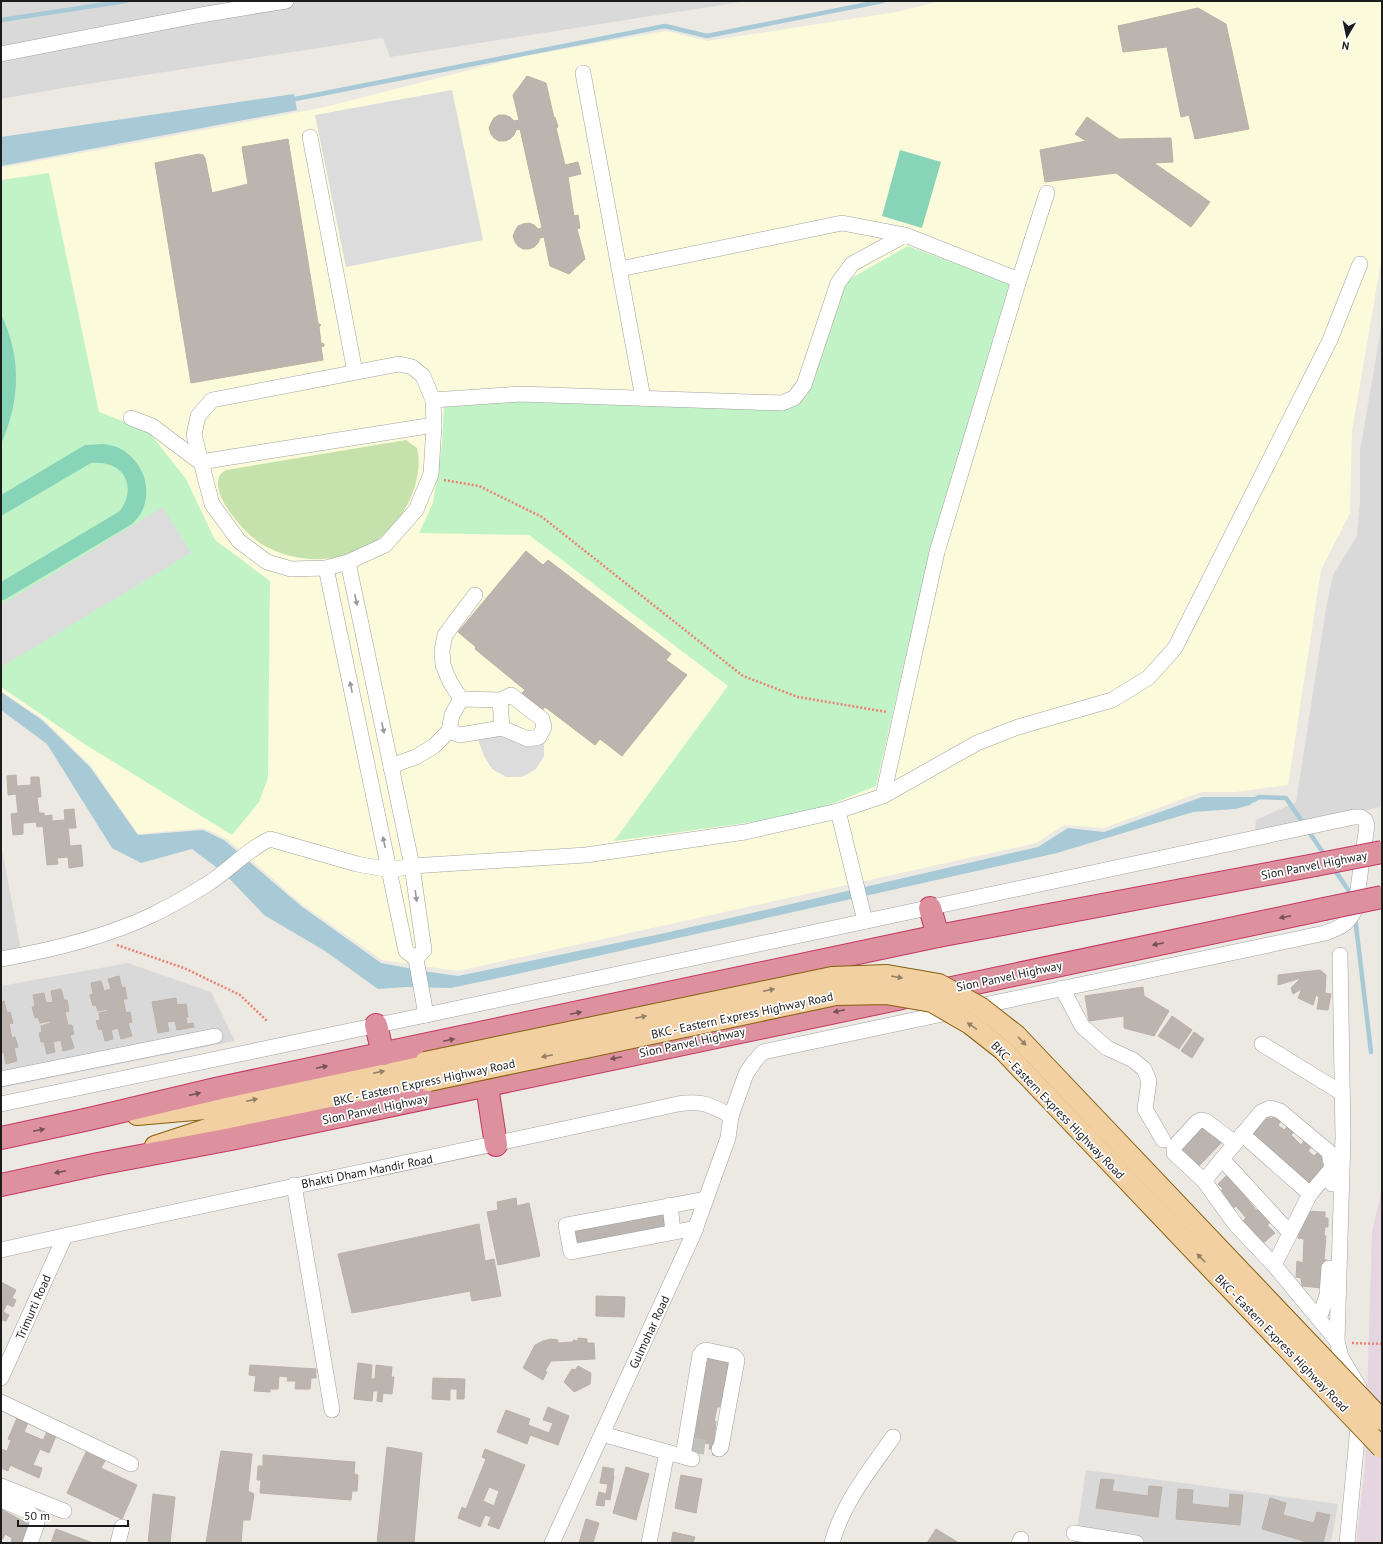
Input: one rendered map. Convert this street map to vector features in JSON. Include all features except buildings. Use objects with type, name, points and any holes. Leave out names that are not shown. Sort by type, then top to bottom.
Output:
[{"type":"highway","name":"Sion Panvel Highway","points":[[1,1138],[89,1120],[220,1088],[938,936],[1382,852]]},
{"type":"highway","name":"Sion Panvel Highway","points":[[1,1185],[98,1164],[231,1139],[487,1086],[1382,897]]},
{"type":"highway","points":[[930,908],[938,936]]},
{"type":"highway","points":[[376,1025],[383,1054]]},
{"type":"highway","points":[[487,1086],[496,1145]]},
{"type":"main road","name":"BKC - Eastern Express Highway Road","points":[[98,1164],[222,1124],[427,1072],[832,977],[887,975],[939,984],[980,1008],[1016,1035],[1382,1420]]},
{"type":"main road","name":"BKC - Eastern Express Highway Road","points":[[89,1120],[217,1108],[427,1072],[836,995],[886,994],[932,1002],[970,1024],[1003,1050],[1382,1448]]},
{"type":"street","points":[[1,54],[201,15],[286,1]]},
{"type":"street","points":[[583,73],[643,398]]},
{"type":"street","points":[[310,137],[355,372]]},
{"type":"street","points":[[883,796],[937,552],[1018,280],[1047,193]]},
{"type":"street","points":[[620,269],[842,223],[905,235],[1018,280]]},
{"type":"street","points":[[433,400],[520,394],[782,403],[794,398],[804,385],[838,283],[852,264],[905,235]]},
{"type":"street","points":[[1,959],[90,939],[151,916],[206,885],[224,873],[259,844],[270,839],[357,864],[390,870],[412,866],[586,855],[745,832],[838,811],[883,796],[977,743],[1018,727],[1112,700],[1148,678],[1175,648],[1330,340],[1360,264]]},
{"type":"street","points":[[399,364],[412,367],[423,376],[433,400],[434,425],[431,474],[416,510],[385,545],[348,562],[326,568],[291,569],[266,562],[240,541],[212,504],[194,435],[198,416],[212,400],[399,364]]},
{"type":"street","points":[[130,418],[152,426],[200,462],[434,425]]},
{"type":"street","points":[[348,562],[412,866],[424,950],[416,962]]},
{"type":"street","points":[[326,568],[406,951],[416,962],[426,1016]]},
{"type":"street","points":[[461,699],[450,682],[443,665],[442,650],[445,635],[475,595]]},
{"type":"street","points":[[449,732],[460,735],[502,728],[528,738],[540,737],[544,727],[542,719],[511,695],[500,700],[461,699]]},
{"type":"street","points":[[368,766],[391,765],[399,763],[416,757],[434,746],[449,732],[452,715],[461,699]]},
{"type":"street","points":[[500,700],[502,728]]},
{"type":"street","points":[[373,789],[395,784]]},
{"type":"street","points":[[838,811],[865,921]]},
{"type":"street","name":"Gulmohar Road","points":[[552,1543],[696,1228],[728,1138],[731,1116],[746,1074],[763,1052],[1326,933],[1339,928],[1352,916],[1367,825],[1365,820],[1361,817],[1354,817],[930,908]]},
{"type":"street","points":[[1,1104],[376,1025],[426,1016],[930,908]]},
{"type":"street","points":[[1340,955],[1344,1342],[1341,1357],[1361,1392],[1347,1543]]},
{"type":"street","points":[[1062,988],[1082,1026],[1107,1048],[1133,1060],[1144,1069],[1149,1081],[1145,1109],[1163,1140]]},
{"type":"street","points":[[1,1079],[215,1036]]},
{"type":"street","points":[[1262,1044],[1342,1093]]},
{"type":"street","name":"Bhakti Dham Mandir Road","points":[[1,1250],[294,1185],[496,1145],[689,1102],[711,1105],[731,1116]]},
{"type":"street","points":[[1204,1181],[1260,1112],[1270,1108],[1280,1111],[1329,1152],[1332,1168],[1328,1288],[1319,1319]]},
{"type":"street","points":[[1310,1194],[1239,1138],[1206,1121],[1202,1120],[1197,1122],[1174,1147],[1174,1153],[1204,1181],[1236,1225],[1274,1266],[1319,1319],[1344,1342]]},
{"type":"street","points":[[1222,1159],[1290,1233]]},
{"type":"street","points":[[1274,1266],[1310,1194],[1332,1168]]},
{"type":"street","points":[[294,1185],[332,1410]]},
{"type":"street","points":[[696,1228],[571,1252],[566,1225],[706,1199]]},
{"type":"street","points":[[670,1205],[672,1232]]},
{"type":"street","name":"Trimurti Road","points":[[1,1378],[65,1236]]},
{"type":"street","points":[[602,1434],[667,1452],[688,1451],[700,1355],[706,1350],[734,1356],[736,1360],[721,1447],[719,1449]]},
{"type":"street","points":[[1,1402],[131,1464]]},
{"type":"street","points":[[832,1543],[835,1532],[854,1493],[894,1437]]},
{"type":"street","points":[[649,1543],[667,1452]]},
{"type":"street","points":[[1,1486],[64,1511]]},
{"type":"street","points":[[1,1500],[26,1511],[37,1519],[37,1524],[30,1543]]},
{"type":"street","points":[[118,1543],[122,1527]]},
{"type":"street","points":[[1074,1533],[1136,1543]]},
{"type":"path","points":[[429,478],[479,486],[542,517],[743,676],[798,697],[901,714]]},
{"type":"path","points":[[90,939],[124,947],[184,968],[240,995],[267,1021]]},
{"type":"path","points":[[1344,1342],[1382,1344]]},
{"type":"shaded area","points":[[1,1],[747,1],[390,57],[383,38],[68,87],[1,99]]},
{"type":"shaded area","points":[[941,1],[1382,1],[1382,256],[1352,431],[1350,513],[1321,570],[1288,785],[1235,792],[1201,792],[1104,828],[1064,825],[1036,843],[458,971],[382,960],[303,905],[227,839],[204,828],[138,834],[91,766],[43,719],[1,691],[1,168],[321,108],[525,56],[666,31],[708,41],[896,12]]},
{"type":"shaded area","points":[[452,90],[483,240],[346,267],[315,115]]},
{"type":"shaded area","points":[[1382,323],[1382,791],[1380,807],[1254,837],[1256,820],[1296,802],[1326,609],[1333,575],[1357,536],[1360,500],[1360,451]]},
{"type":"shaded area","points":[[163,507],[191,553],[3,666],[1,663],[1,605]]},
{"type":"shaded area","points":[[502,733],[544,740],[544,756],[536,769],[522,777],[506,777],[492,769],[484,756],[477,737]]},
{"type":"shaded area","points":[[1,844],[22,956],[1,958]]},
{"type":"shaded area","points":[[128,963],[211,992],[235,1041],[1,1088],[1,986]]},
{"type":"shaded area","points":[[1382,1189],[1382,1543],[1356,1543],[1365,1467],[1372,1232]]},
{"type":"shaded area","points":[[1086,1470],[1338,1504],[1331,1543],[1075,1543]]},
{"type":"green space","points":[[900,150],[941,162],[922,228],[882,216]]},
{"type":"green space","points":[[49,173],[99,412],[148,431],[186,479],[215,540],[270,581],[268,778],[259,802],[232,835],[86,745],[1,687],[1,180]]},
{"type":"green space","points":[[908,246],[1013,285],[931,546],[876,786],[804,815],[614,841],[728,686],[529,535],[419,533],[433,503],[442,445],[444,406],[495,395],[782,409],[798,405],[808,394],[846,281]]},
{"type":"green space","points":[[1,314],[13,347],[16,379],[12,412],[1,444]]},
{"type":"green space","points":[[406,440],[417,448],[418,457],[419,467],[412,496],[397,521],[384,535],[368,546],[352,553],[334,558],[316,559],[298,558],[280,553],[255,540],[237,521],[221,498],[218,486],[219,477],[226,470]]},
{"type":"green space","points":[[103,444],[115,446],[121,449],[135,460],[140,467],[146,483],[146,500],[140,515],[132,524],[4,600],[1,600],[1,582],[120,511],[128,492],[124,476],[119,470],[102,463],[91,463],[1,516],[1,495],[85,445]]},
{"type":"water","points":[[294,94],[297,110],[1,166],[1,137]]},
{"type":"water","points":[[1,692],[42,720],[90,767],[138,835],[203,830],[224,840],[301,906],[381,963],[458,976],[665,933],[1038,847],[1068,828],[1104,832],[1202,797],[1259,797],[1250,805],[1235,809],[1193,812],[1057,853],[508,976],[451,988],[406,987],[378,989],[325,951],[264,915],[224,873],[192,849],[141,863],[112,848],[47,744],[1,710]]},
{"type":"waterway","points":[[1,20],[126,1]]},
{"type":"waterway","points":[[290,100],[665,26],[707,36],[883,1]]},
{"type":"waterway","points":[[1254,800],[1259,797],[1286,798],[1326,857]]},
{"type":"waterway","points":[[1334,869],[1353,897]]},
{"type":"waterway","points":[[1355,917],[1371,1052]]},
{"type":"tunnel","points":[[690,1445],[719,1449]]}]
